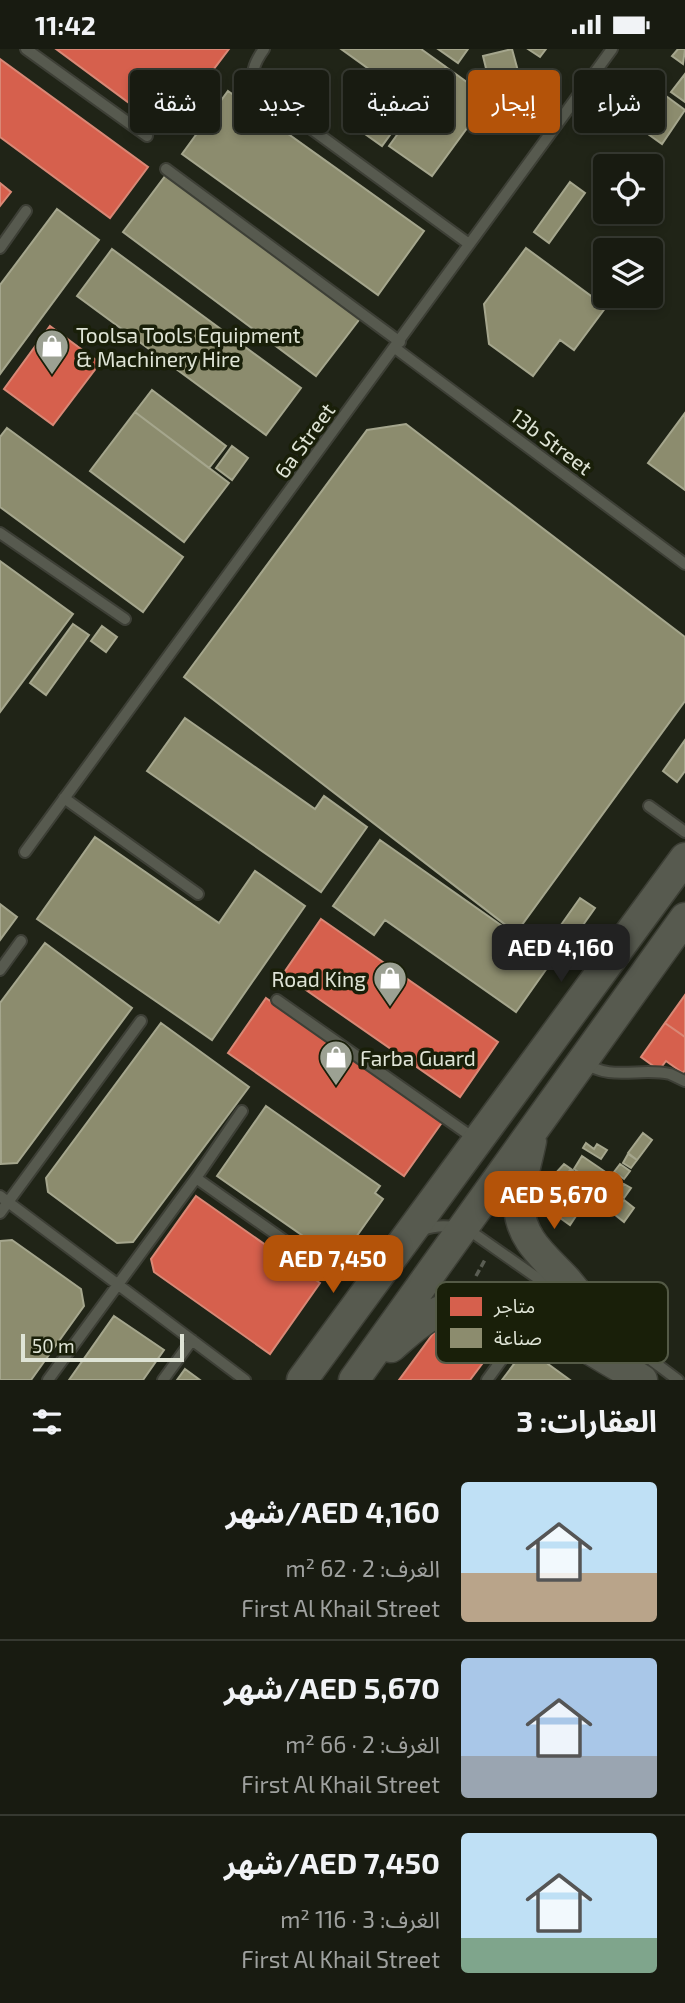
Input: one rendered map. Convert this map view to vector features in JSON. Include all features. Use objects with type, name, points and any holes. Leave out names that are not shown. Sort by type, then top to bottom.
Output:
[{"type":"main road","points":[[302,1380],[685,858]]},
{"type":"main road","points":[[356,1379],[685,918]]},
{"type":"main road","points":[[533,1133],[520,1193],[519,1205],[524,1229],[536,1250],[567,1282]]},
{"type":"main road","points":[[356,1379],[418,1324],[436,1314]]},
{"type":"main road","points":[[605,1363],[642,1380]]},
{"type":"lane","points":[[26,49],[147,136]]},
{"type":"lane","points":[[264,49],[255,61],[253,69],[254,84],[258,90],[469,244]]},
{"type":"lane","name":"6a Street","points":[[25,852],[612,49]]},
{"type":"lane","name":"13b Street","points":[[166,169],[685,565]]},
{"type":"lane","points":[[0,248],[26,211]]},
{"type":"lane","points":[[0,533],[125,619]]},
{"type":"lane","points":[[64,798],[198,894]]},
{"type":"lane","points":[[649,806],[685,832]]},
{"type":"lane","points":[[0,970],[21,941]]},
{"type":"lane","points":[[277,1000],[477,1141]]},
{"type":"lane","points":[[0,1213],[4,1199],[141,1021]]},
{"type":"lane","points":[[583,1062],[608,1073],[655,1072],[685,1081]]},
{"type":"lane","points":[[48,1380],[197,1178],[242,1111]]},
{"type":"lane","points":[[197,1178],[315,1262]]},
{"type":"lane","points":[[4,1199],[245,1380]]},
{"type":"lane","points":[[405,1240],[415,1233],[439,1225],[464,1229],[542,1282]]},
{"type":"lane","points":[[163,1380],[192,1340]]},
{"type":"lane","points":[[487,1380],[499,1363]]},
{"type":"lane","points":[[655,1363],[678,1380]]},
{"type":"building: متاجر","points":[[56,49],[229,49],[213,70],[130,70],[130,104]]},
{"type":"building: متاجر","points":[[0,59],[148,167],[110,218],[0,137]]},
{"type":"building: متاجر","points":[[0,183],[11,192],[0,206]]},
{"type":"building: متاجر","name":"Toolsa Tools Equipment & Machinery Hire","points":[[50,326],[100,363],[53,425],[4,389]]},
{"type":"building: متاجر","name":"Road King","points":[[321,919],[498,1042],[460,1097],[283,974]]},
{"type":"building: متاجر","points":[[685,995],[685,1037],[665,1023]]},
{"type":"building: متاجر","name":"Farba Guard","points":[[266,998],[443,1121],[404,1176],[228,1053]]},
{"type":"building: متاجر","points":[[665,1023],[685,1037],[683,1073],[666,1061],[659,1070],[641,1057]]},
{"type":"building: متاجر","points":[[196,1196],[320,1283],[270,1354],[154,1272],[151,1259]]},
{"type":"building: متاجر","points":[[436,1330],[436,1363],[483,1363],[470,1380],[399,1380]]},
{"type":"building: صناعة","points":[[341,49],[421,49],[446,67],[444,70],[370,70]]},
{"type":"building: صناعة","points":[[438,49],[468,49],[458,63]]},
{"type":"building: صناعة","points":[[512,49],[518,70],[486,70],[483,56]]},
{"type":"building: صناعة","points":[[528,49],[546,49],[540,57]]},
{"type":"building: صناعة","points":[[678,49],[685,49],[683,64],[672,56]]},
{"type":"building: صناعة","points":[[454,73],[468,83],[468,127],[432,176],[389,146],[398,133],[454,133]]},
{"type":"building: صناعة","points":[[685,74],[685,102],[671,92]]},
{"type":"building: صناعة","points":[[228,91],[234,95],[234,133],[287,133],[424,231],[378,295],[182,154],[197,133],[220,133],[220,102]]},
{"type":"building: صناعة","points":[[665,95],[685,110],[662,144],[647,133],[665,133]]},
{"type":"building: صناعة","points":[[366,133],[391,133],[382,146]]},
{"type":"building: صناعة","points":[[169,171],[362,316],[316,376],[123,232]]},
{"type":"building: صناعة","points":[[570,182],[585,193],[549,243],[534,232]]},
{"type":"building: صناعة","points":[[57,209],[99,240],[0,374],[0,285]]},
{"type":"building: صناعة","points":[[526,248],[593,297],[593,308],[605,308],[574,350],[560,340],[533,376],[489,344],[484,304]]},
{"type":"building: صناعة","points":[[112,249],[301,388],[266,435],[77,296]]},
{"type":"building: صناعة","points":[[152,390],[226,446],[209,468],[135,412]]},
{"type":"building: صناعة","points":[[135,412],[229,483],[184,542],[90,471]]},
{"type":"building: صناعة","points":[[685,413],[685,490],[648,463]]},
{"type":"building: صناعة","points":[[406,424],[685,637],[685,701],[516,933],[184,677],[367,430]]},
{"type":"building: صناعة","points":[[7,428],[183,557],[143,612],[0,507],[0,437]]},
{"type":"building: صناعة","points":[[232,446],[248,458],[232,480],[216,468]]},
{"type":"building: صناعة","points":[[0,561],[73,614],[0,712]]},
{"type":"building: صناعة","points":[[73,624],[89,635],[46,695],[30,683]]},
{"type":"building: صناعة","points":[[102,626],[117,637],[106,652],[91,641]]},
{"type":"building: صناعة","points":[[185,718],[315,809],[324,796],[367,827],[321,892],[147,771]]},
{"type":"building: صناعة","points":[[685,740],[685,771],[677,782],[663,771]]},
{"type":"building: صناعة","points":[[95,837],[219,923],[255,871],[305,906],[212,1040],[37,919]]},
{"type":"building: صناعة","points":[[380,840],[552,961],[516,1012],[385,920],[374,935],[333,906]]},
{"type":"building: صناعة","points":[[580,898],[595,908],[564,952],[549,942]]},
{"type":"building: صناعة","points":[[0,904],[17,917],[0,940]]},
{"type":"building: صناعة","points":[[45,943],[132,1008],[17,1163],[1,1164],[0,1003]]},
{"type":"building: صناعة","points":[[161,1023],[249,1087],[133,1242],[117,1243],[48,1192],[46,1178]]},
{"type":"building: صناعة","points":[[266,1106],[380,1186],[375,1193],[383,1199],[339,1261],[217,1176]]},
{"type":"building: صناعة","points":[[643,1133],[652,1140],[637,1160],[628,1153]]},
{"type":"building: صناعة","points":[[586,1143],[594,1149],[597,1144],[607,1150],[601,1159],[583,1148]]},
{"type":"building: صناعة","points":[[628,1154],[637,1160],[631,1168],[623,1163]]},
{"type":"building: صناعة","points":[[582,1156],[623,1184],[614,1196],[574,1169]]},
{"type":"building: صناعة","points":[[564,1164],[571,1169],[562,1180],[555,1174]]},
{"type":"building: صناعة","points":[[620,1164],[630,1171],[624,1179],[614,1172]]},
{"type":"building: صناعة","points":[[572,1170],[580,1177],[571,1187],[563,1180]]},
{"type":"building: صناعة","points":[[624,1184],[631,1188],[624,1198],[617,1194]]},
{"type":"building: صناعة","points":[[624,1200],[634,1208],[624,1222],[614,1214]]},
{"type":"building: صناعة","points":[[566,1201],[580,1210],[570,1225],[556,1215]]},
{"type":"building: صناعة","points":[[12,1240],[81,1289],[84,1306],[31,1380],[0,1380],[0,1241]]},
{"type":"building: صناعة","points":[[114,1316],[164,1350],[143,1380],[69,1380]]},
{"type":"building: صناعة","points":[[515,1363],[547,1363],[570,1380],[502,1380]]},
{"type":"building: صناعة","points":[[185,1369],[200,1380],[177,1380]]},
{"type":"place","name":"Toolsa Tools Equipment & Machinery Hire","points":[[52,376]]},
{"type":"place","name":"Road King","points":[[390,1008]]},
{"type":"place","name":"Farba Guard","points":[[336,1087]]}]
